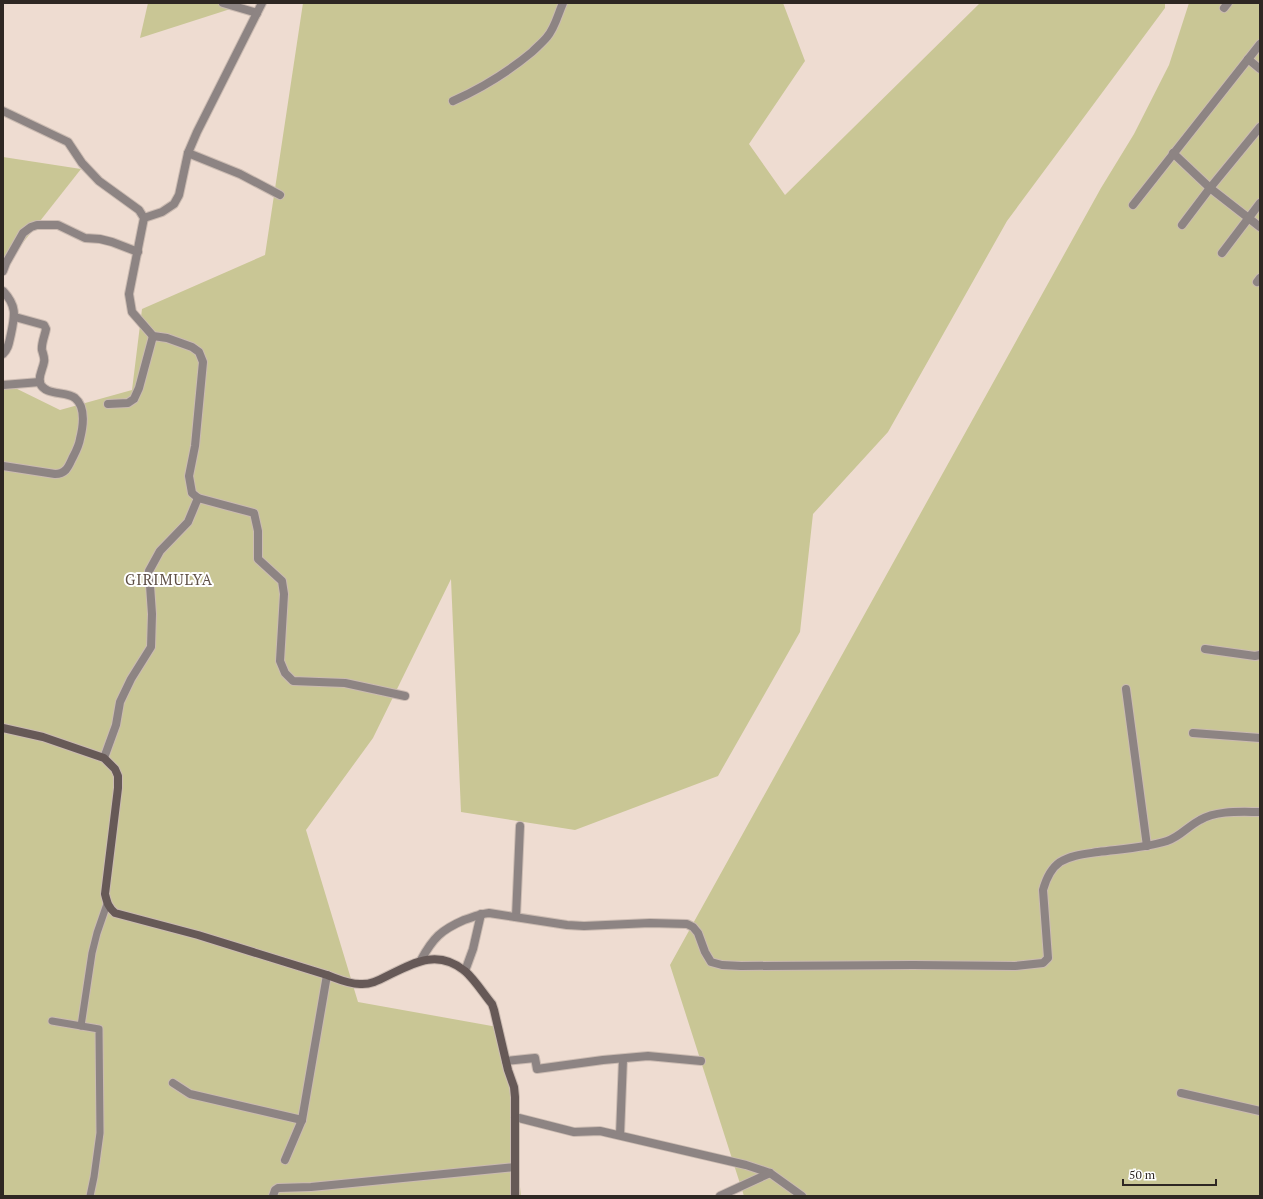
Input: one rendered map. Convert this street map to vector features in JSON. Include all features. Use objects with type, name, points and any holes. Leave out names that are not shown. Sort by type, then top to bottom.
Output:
[{"type":"street","points":[[223,3],[257,13]]},
{"type":"street","points":[[144,218],[162,212],[174,204],[179,195],[188,154],[197,132],[262,3]]},
{"type":"street","points":[[453,101],[474,92],[506,72],[542,43],[554,26],[563,3]]},
{"type":"street","points":[[1133,205],[1260,44]]},
{"type":"street","points":[[1248,59],[1260,69]]},
{"type":"street","points":[[3,111],[68,142],[82,163],[99,180],[139,210],[144,218],[129,294],[132,312],[153,336],[167,338],[192,347],[199,352],[203,362],[194,446],[189,476],[192,493],[198,498],[254,513],[258,531],[258,559],[282,580],[284,594],[280,661],[284,673],[293,681],[345,683],[406,696]]},
{"type":"street","points":[[1182,225],[1260,127]]},
{"type":"street","points":[[1173,153],[1210,188],[1260,227]]},
{"type":"street","points":[[188,154],[240,174],[280,195]]},
{"type":"street","points":[[1222,253],[1260,203]]},
{"type":"street","points":[[3,271],[23,233],[31,227],[37,225],[58,225],[85,238],[100,239],[112,242],[138,252]]},
{"type":"street","points":[[3,291],[10,299],[15,316],[8,346],[4,353]]},
{"type":"street","points":[[3,466],[60,474],[69,467],[80,441],[82,424],[82,408],[80,403],[75,398],[69,395],[48,391],[41,385],[39,379],[44,360],[42,348],[46,329],[44,325],[15,316]]},
{"type":"street","points":[[108,404],[128,403],[134,399],[139,388],[153,336]]},
{"type":"street","points":[[3,385],[40,382]]},
{"type":"street","points":[[104,758],[116,725],[120,702],[130,679],[151,647],[152,614],[149,571],[160,551],[188,522],[198,498]]},
{"type":"street","points":[[1205,650],[1260,656]]},
{"type":"street","points":[[1126,689],[1147,846]]},
{"type":"street","points":[[3,728],[43,737],[104,758],[115,769],[118,779],[105,894],[107,904],[115,913],[198,935],[343,981],[360,984],[381,980],[421,960],[436,959],[449,962],[465,971],[492,1004],[514,1087],[515,1196]]},
{"type":"street","points":[[1194,733],[1260,738]]},
{"type":"street","points":[[421,960],[435,938],[450,926],[481,914],[489,913],[567,925],[584,926],[650,923],[687,924],[693,927],[698,933],[705,952],[711,962],[722,965],[1015,966],[1043,963],[1048,958],[1043,890],[1046,879],[1059,863],[1071,857],[1084,854],[1147,846],[1168,841],[1177,837],[1196,822],[1211,815],[1234,812],[1260,812]]},
{"type":"street","points":[[516,916],[520,826]]},
{"type":"street","points":[[465,971],[481,914]]},
{"type":"street","points":[[284,1160],[302,1120],[327,975]]},
{"type":"street","points":[[506,1061],[535,1058],[536,1069],[648,1056],[701,1061]]},
{"type":"street","points":[[620,1135],[623,1058]]},
{"type":"street","points":[[173,1083],[190,1094],[302,1120]]},
{"type":"street","points":[[1181,1093],[1260,1111]]},
{"type":"street","points":[[515,1117],[574,1132],[600,1131],[620,1135],[746,1165],[770,1173],[802,1196]]},
{"type":"street","points":[[272,1196],[275,1190],[280,1187],[311,1187],[515,1167]]},
{"type":"street","points":[[720,1196],[770,1173]]},
{"type":"lane","points":[[81,1026],[92,953],[107,904]]},
{"type":"lane","points":[[52,1021],[99,1029],[100,1133],[90,1196]]},
{"type":"shaded area","points":[[148,3],[249,3],[140,38]]},
{"type":"shaded area","points":[[303,3],[783,3],[805,61],[749,144],[785,195],[980,3],[1165,3],[1165,8],[1007,221],[888,432],[813,514],[800,632],[718,776],[575,830],[461,812],[451,579],[373,738],[306,830],[358,1002],[503,1028],[521,1196],[3,1196],[3,382],[60,410],[132,390],[142,309],[265,255]]},
{"type":"shaded area","points":[[1189,3],[1260,3],[1260,1196],[744,1196],[670,965],[1101,188],[1134,134],[1169,65]]},
{"type":"shaded area","points":[[3,157],[81,169],[3,268]]},
{"type":"district","name":"GIRIMULYA","points":[[169,580]]}]
